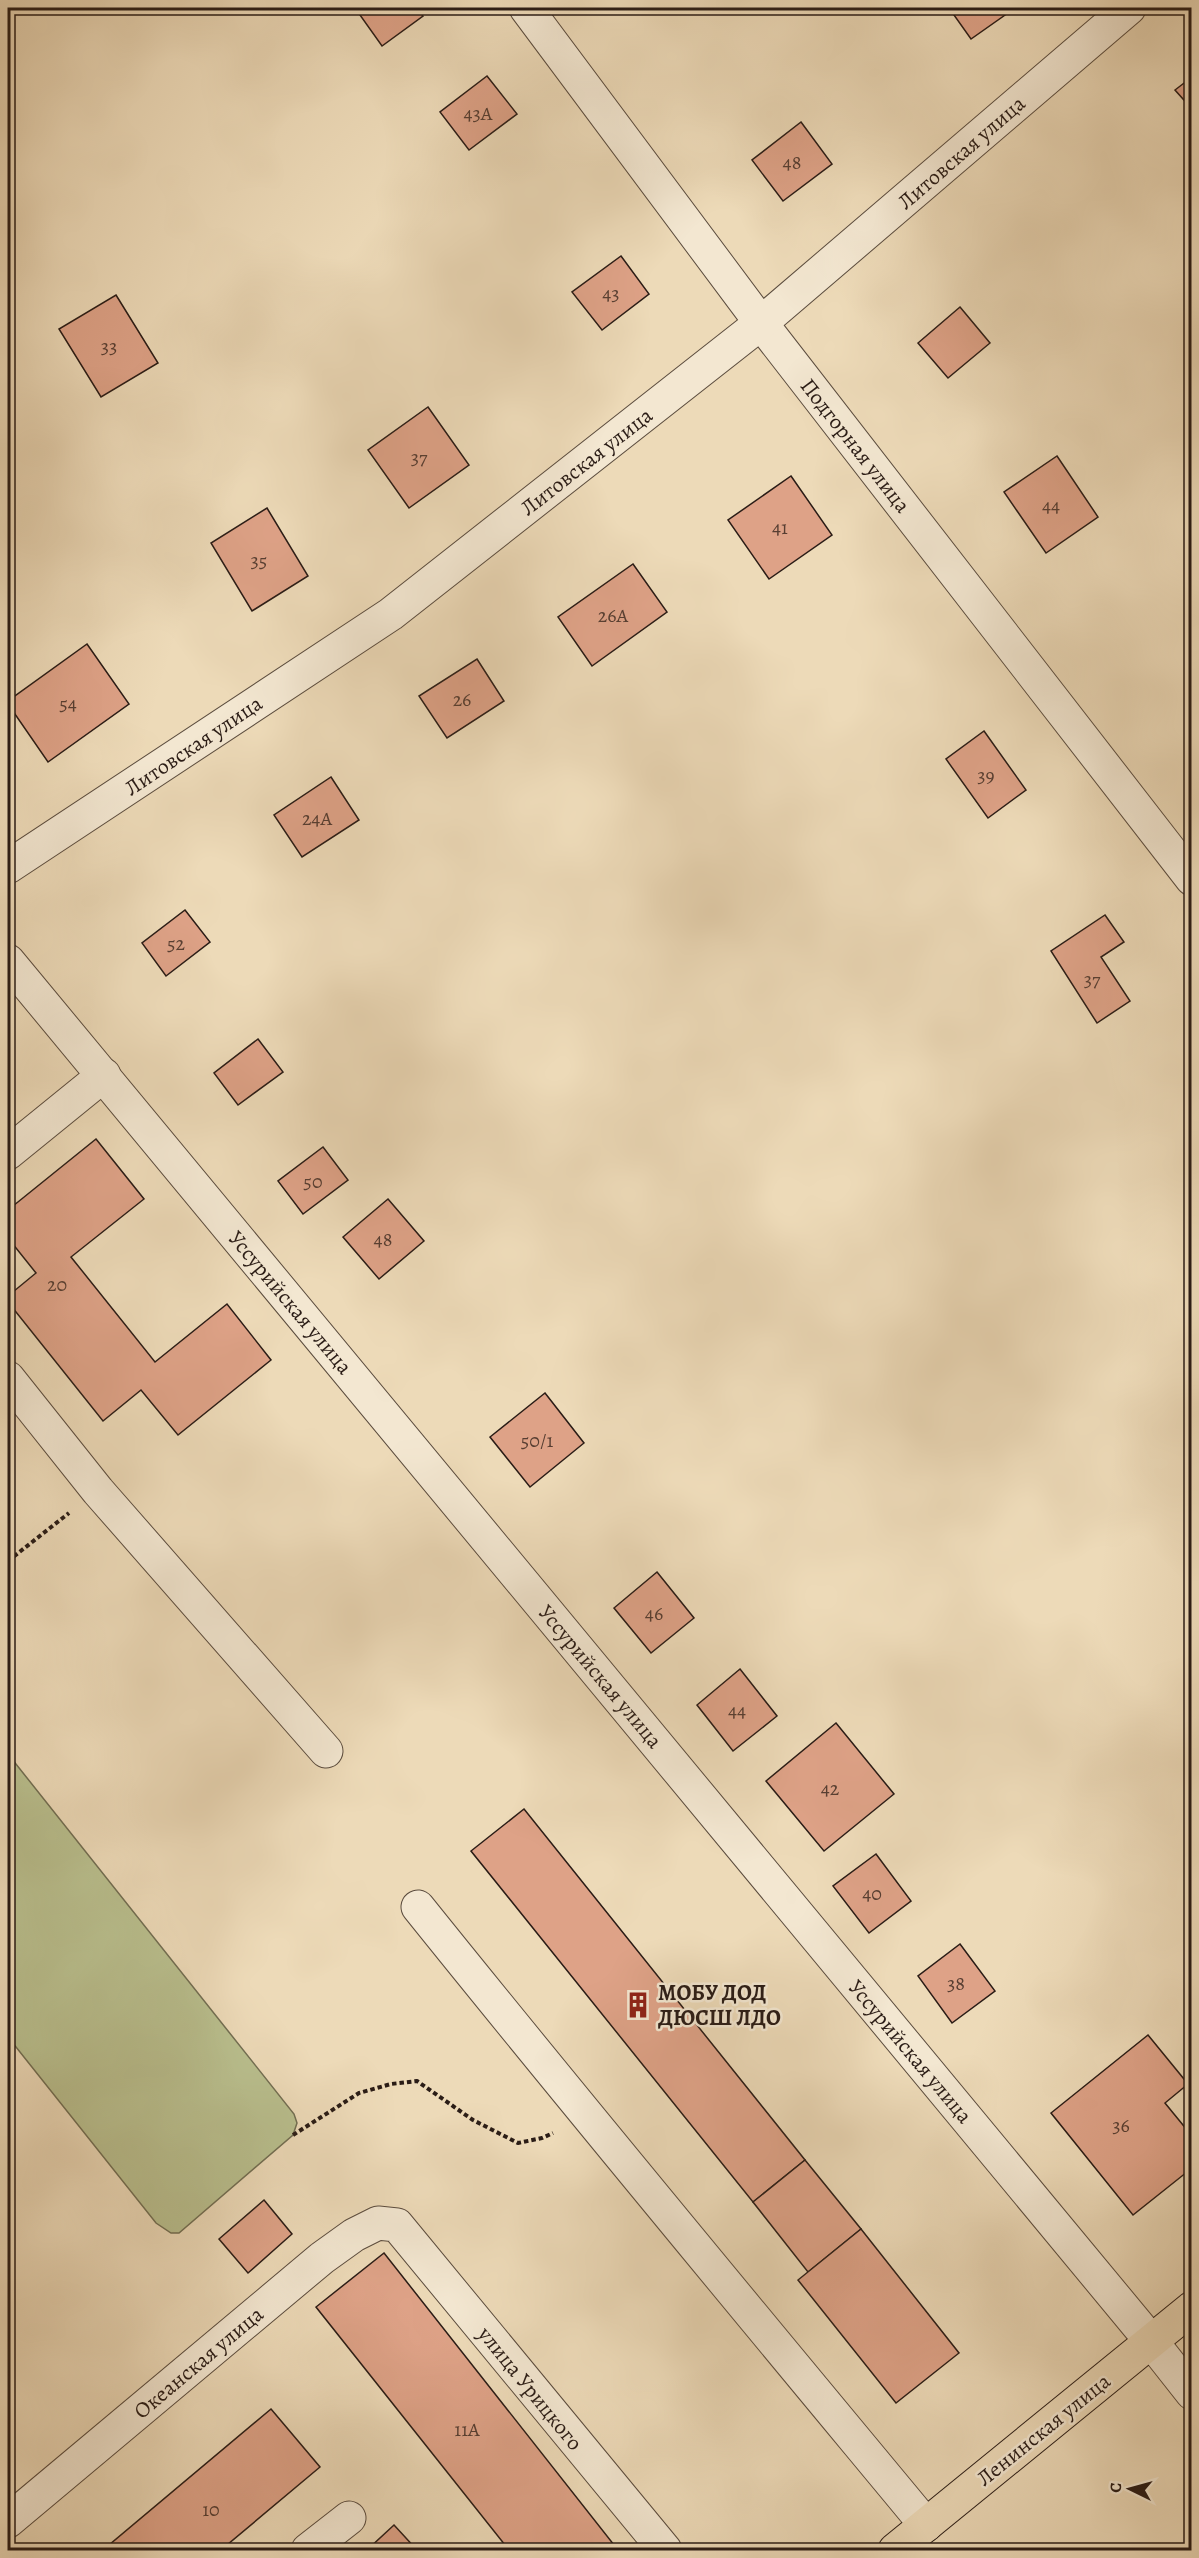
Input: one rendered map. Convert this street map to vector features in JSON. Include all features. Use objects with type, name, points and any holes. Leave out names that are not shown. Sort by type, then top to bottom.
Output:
[{"type":"main road","name":"Ленинская улица","points":[[895,2550],[1191,2308]]},
{"type":"street","name":"Подгорная улица","points":[[526,8],[761,323],[1191,879]]},
{"type":"street","name":"Литовская улица","points":[[8,867],[391,614],[761,323],[1129,8]]},
{"type":"street","name":"Уссурийская улица","points":[[8,961],[1151,2341],[1191,2393]]},
{"type":"street","points":[[8,1153],[104,1075]]},
{"type":"street","points":[[8,1378],[98,1491],[326,1751]]},
{"type":"street","points":[[418,1907],[586,2116],[705,2256],[926,2525]]},
{"type":"street","name":"Океанская улица","points":[[8,2521],[322,2258],[354,2235],[378,2223],[397,2225]]},
{"type":"street","name":"улица Урицкого","points":[[397,2225],[665,2550]]},
{"type":"street","points":[[308,2550],[349,2518]]},
{"type":"path","points":[[8,1561],[98,1491]]},
{"type":"path","points":[[293,2135],[359,2093],[391,2084],[417,2081],[473,2120],[518,2143],[542,2138],[586,2116]]},
{"type":"green space","points":[[8,1754],[294,2114],[297,2123],[293,2135],[179,2233],[171,2233],[156,2223],[8,2037]]},
{"type":"building","points":[[355,8],[417,8],[423,16],[382,46]]},
{"type":"building","points":[[949,8],[1015,8],[971,39]]},
{"type":"building","points":[[487,76],[517,114],[469,150],[440,112]]},
{"type":"building","points":[[1192,77],[1192,109],[1175,90]]},
{"type":"building","points":[[801,122],[832,164],[783,201],[752,160]]},
{"type":"building","points":[[621,256],[649,294],[602,330],[572,292]]},
{"type":"building","points":[[116,295],[158,363],[101,397],[59,329]]},
{"type":"building","points":[[960,307],[990,343],[948,378],[918,343]]},
{"type":"building","points":[[428,407],[469,465],[409,508],[368,450]]},
{"type":"building","points":[[1057,456],[1098,517],[1046,553],[1004,492]]},
{"type":"building","points":[[791,476],[832,535],[769,579],[728,520]]},
{"type":"building","points":[[267,508],[308,576],[252,611],[211,543]]},
{"type":"building","points":[[633,564],[667,612],[592,666],[558,617]]},
{"type":"building","points":[[87,644],[129,704],[48,762],[8,701]]},
{"type":"building","points":[[477,659],[504,701],[447,738],[419,696]]},
{"type":"building","points":[[984,731],[1026,790],[988,818],[946,759]]},
{"type":"building","points":[[331,777],[359,820],[302,857],[274,815]]},
{"type":"building","points":[[185,910],[210,942],[166,976],[142,943]]},
{"type":"building","points":[[1105,915],[1124,942],[1101,957],[1130,1001],[1097,1023],[1051,951]]},
{"type":"building","points":[[258,1039],[283,1072],[238,1105],[214,1073]]},
{"type":"building","points":[[96,1139],[144,1199],[71,1257],[155,1362],[227,1304],[271,1360],[178,1435],[141,1390],[103,1421],[8,1302],[8,1296],[36,1273],[8,1238],[8,1210]]},
{"type":"building","points":[[323,1147],[348,1180],[303,1214],[278,1181]]},
{"type":"building","points":[[388,1199],[424,1241],[379,1279],[343,1237]]},
{"type":"building","points":[[545,1393],[584,1443],[530,1487],[490,1437]]},
{"type":"building","points":[[657,1572],[694,1618],[651,1653],[614,1608]]},
{"type":"building","points":[[740,1669],[777,1716],[733,1751],[697,1705]]},
{"type":"building","points":[[836,1723],[894,1794],[824,1851],[766,1781]]},
{"type":"building","name":"МОБУ ДОД ДЮСШ ЛДО","points":[[524,1809],[805,2160],[753,2202],[471,1851]]},
{"type":"building","points":[[876,1854],[911,1901],[869,1933],[833,1886]]},
{"type":"building","points":[[960,1944],[995,1991],[952,2023],[918,1976]]},
{"type":"building","points":[[1148,2035],[1188,2084],[1165,2103],[1192,2136],[1192,2168],[1133,2215],[1051,2113]]},
{"type":"building","points":[[805,2160],[861,2229],[808,2272],[753,2202]]},
{"type":"building","points":[[264,2200],[292,2234],[248,2273],[219,2239]]},
{"type":"building","points":[[861,2229],[959,2353],[896,2403],[798,2280]]},
{"type":"building","points":[[384,2253],[618,2550],[509,2550],[316,2307]]},
{"type":"building","points":[[271,2409],[320,2467],[221,2550],[103,2550]]},
{"type":"building","points":[[394,2525],[417,2550],[367,2550]]},
{"type":"place","name":"МОБУ ДОД ДЮСШ ЛДО","points":[[638,2005]]}]
